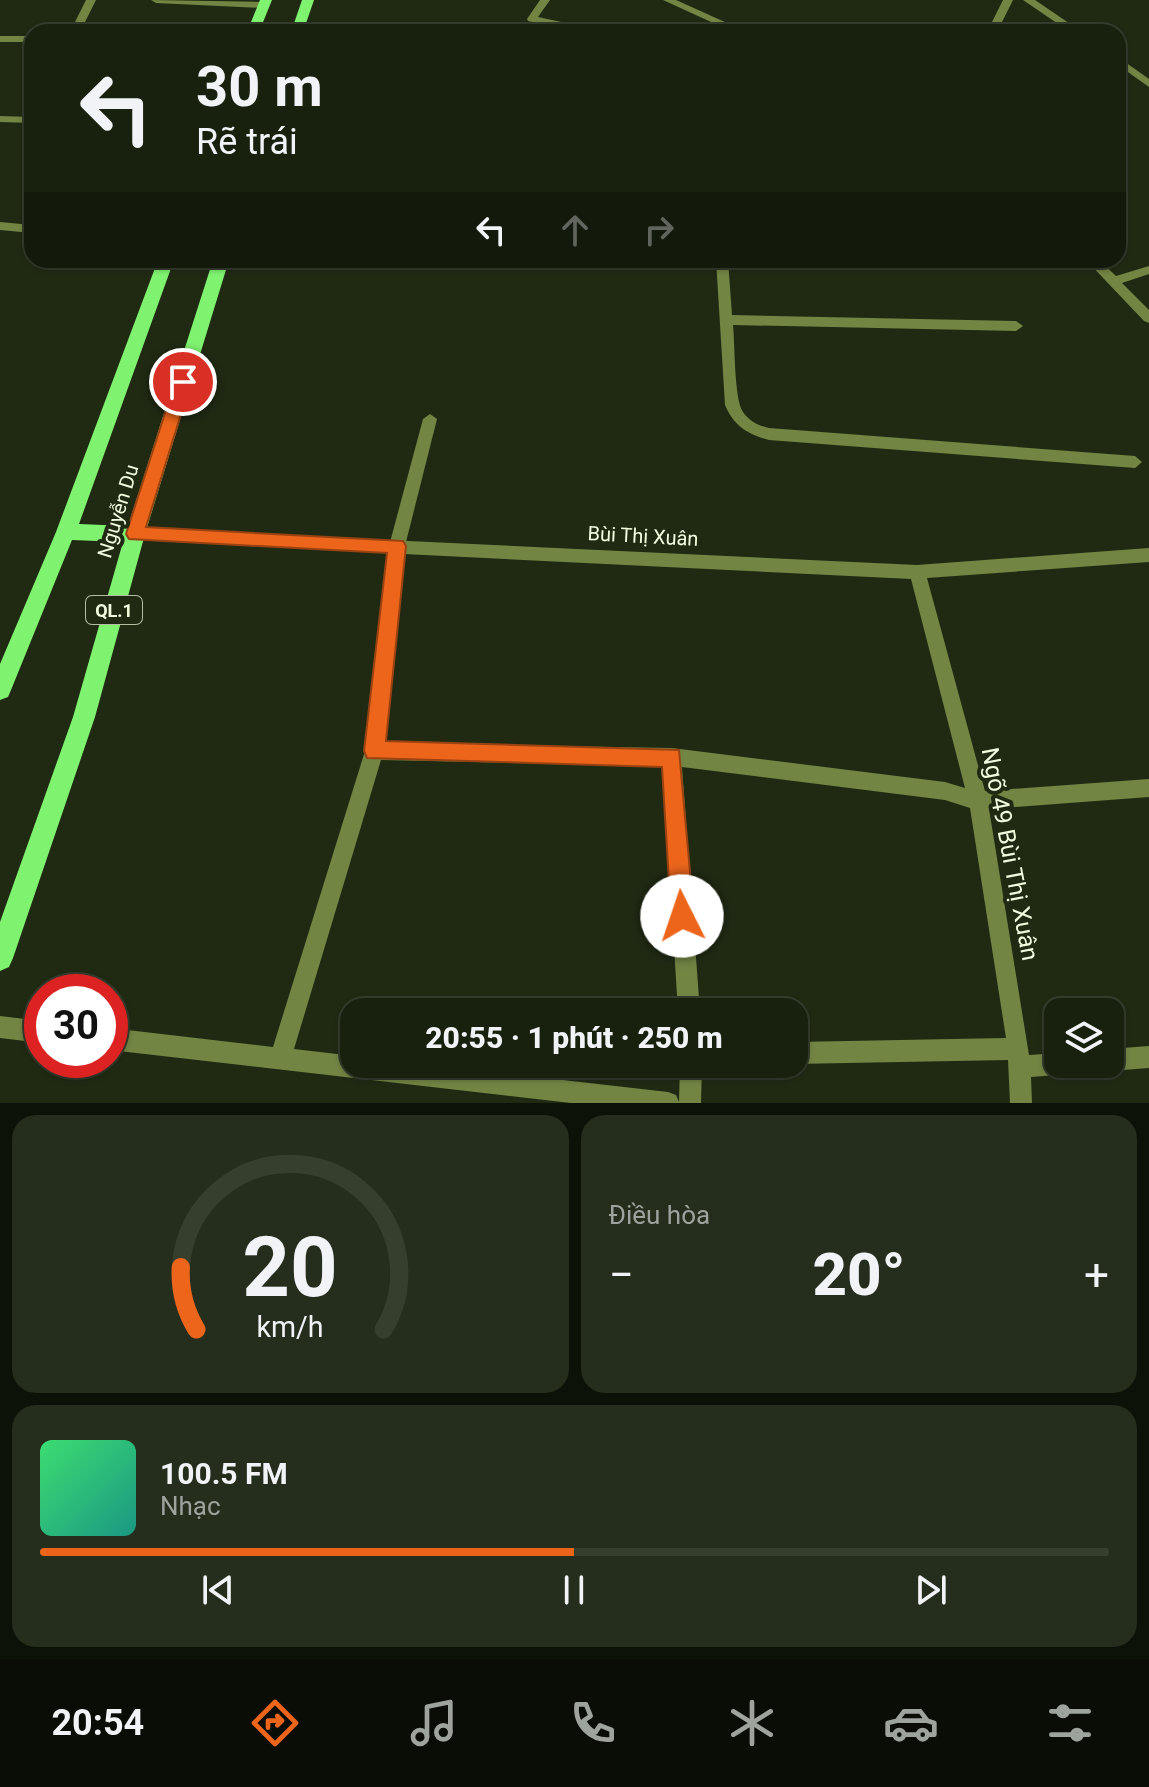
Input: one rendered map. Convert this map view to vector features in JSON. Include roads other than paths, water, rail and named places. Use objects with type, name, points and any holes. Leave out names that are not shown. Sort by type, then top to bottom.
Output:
[{"type":"main road","points":[[300,24],[308,0]]},
{"type":"main road","points":[[256,24],[265,2]]},
{"type":"main road","name":"Nguyễn Du","points":[[0,690],[66,532],[163,268]]},
{"type":"main road","name":"Nguyễn Du","points":[[0,958],[84,717],[135,534],[218,268]]},
{"type":"main road","points":[[66,532],[135,534]]},
{"type":"street","points":[[79,24],[91,0]]},
{"type":"street","points":[[156,0],[265,2]]},
{"type":"street","points":[[545,0],[532,19],[557,24]]},
{"type":"street","points":[[668,0],[724,24]]},
{"type":"street","points":[[996,24],[1008,0]]},
{"type":"street","points":[[1028,0],[1065,24]]},
{"type":"street","points":[[0,39],[24,39]]},
{"type":"street","points":[[1126,66],[1149,84]]},
{"type":"street","points":[[0,119],[24,117]]},
{"type":"street","points":[[0,226],[24,228]]},
{"type":"street","points":[[723,268],[732,405],[738,418],[758,431],[942,449],[1135,462]]},
{"type":"street","points":[[1101,268],[1149,318]]},
{"type":"street","points":[[1115,281],[1149,270]]},
{"type":"street","points":[[727,320],[1016,326]]},
{"type":"street","points":[[280,1059],[374,751],[397,546],[430,419]]},
{"type":"street","name":"Bùi Thị Xuân","points":[[135,534],[917,572],[1149,555]]},
{"type":"street","name":"Ngõ 49 Bùi Thị Xuân","points":[[917,572],[978,801],[1021,1103]]},
{"type":"street","points":[[374,751],[672,757],[945,791],[978,801],[1149,788]]},
{"type":"street","points":[[672,757],[688,998]]},
{"type":"street","points":[[0,1027],[24,1030]]},
{"type":"street","points":[[128,1041],[668,1103]]},
{"type":"street","points":[[808,1053],[1017,1058],[1044,1062]]},
{"type":"street","points":[[1124,1059],[1149,1057]]},
{"type":"street","points":[[690,1103],[691,1078]]}]
